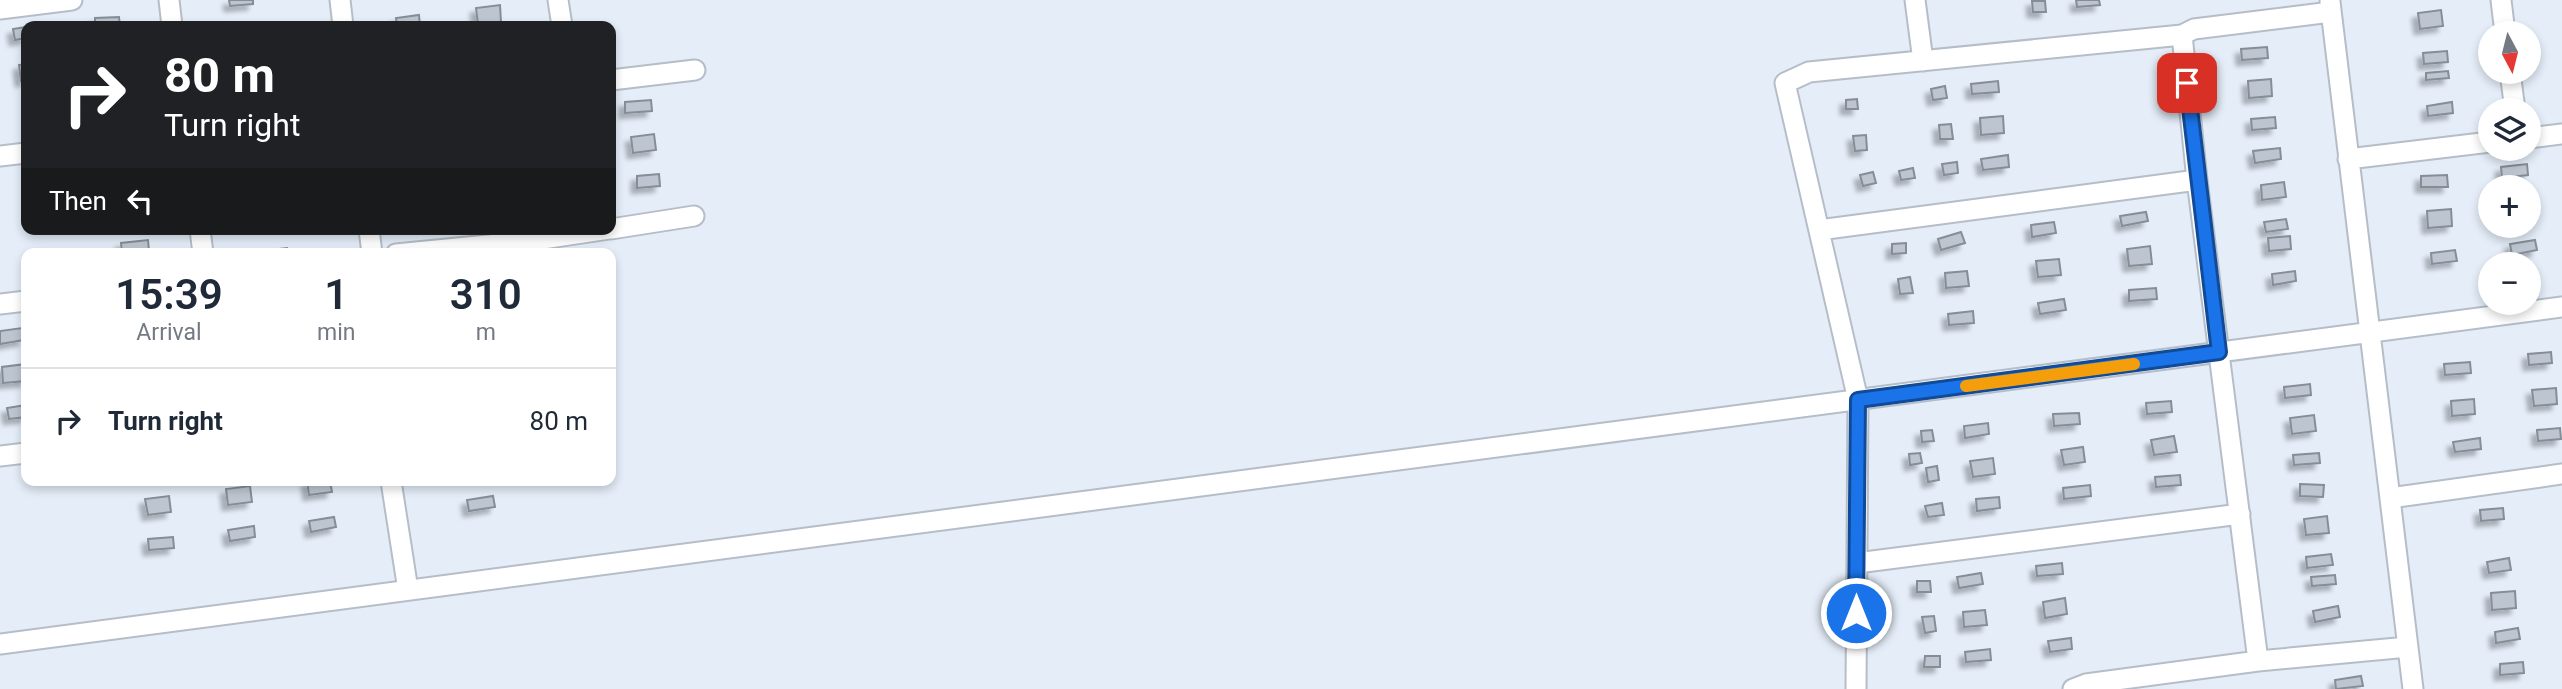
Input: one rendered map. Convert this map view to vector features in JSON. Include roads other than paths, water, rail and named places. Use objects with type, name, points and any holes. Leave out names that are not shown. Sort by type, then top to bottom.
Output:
[{"type":"street","points":[[0,9],[38,2],[72,0]]},
{"type":"street","points":[[169,0],[171,21]]},
{"type":"street","points":[[340,0],[342,21]]},
{"type":"street","points":[[558,0],[561,21]]},
{"type":"street","points":[[1915,0],[1923,61]]},
{"type":"street","points":[[2501,0],[2504,21]]},
{"type":"street","points":[[1856,689],[1858,400],[1785,83],[1809,72],[2182,35],[2194,29],[2330,6],[2413,689]]},
{"type":"street","points":[[2182,35],[2197,180],[2258,661]]},
{"type":"street","points":[[616,79],[695,70]]},
{"type":"street","points":[[2541,137],[2562,134]]},
{"type":"street","points":[[2348,159],[2478,143]]},
{"type":"street","points":[[0,156],[21,154]]},
{"type":"street","points":[[1819,230],[2197,180]]},
{"type":"street","points":[[616,228],[694,216]]},
{"type":"street","points":[[457,248],[570,235]]},
{"type":"street","points":[[0,304],[21,302]]},
{"type":"street","points":[[0,644],[2562,307]]},
{"type":"street","points":[[0,456],[21,454]]},
{"type":"street","points":[[2389,498],[2561,479]]},
{"type":"street","points":[[392,486],[408,590]]},
{"type":"street","points":[[1857,563],[2240,514]]},
{"type":"street","points":[[2073,689],[2086,684],[2258,661],[2407,648]]}]
